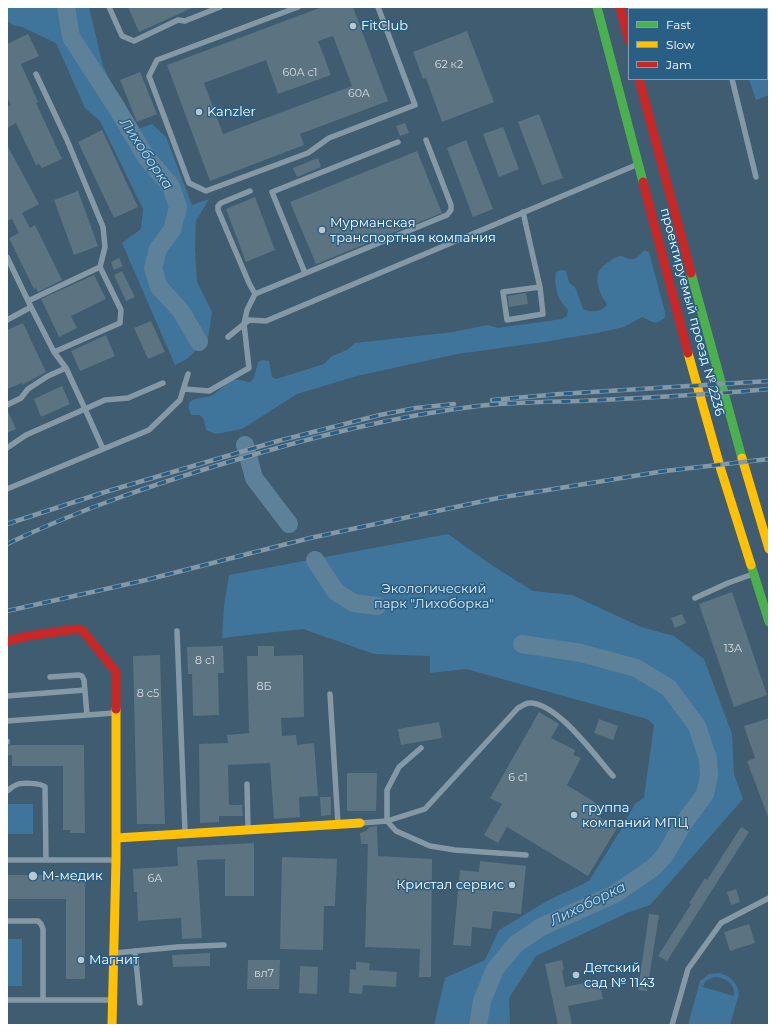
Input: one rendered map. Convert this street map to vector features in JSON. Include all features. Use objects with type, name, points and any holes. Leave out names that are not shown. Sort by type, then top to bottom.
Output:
[{"type":"main road","name":"проектируемый проезд № 2236","points":[[597,7],[667,276],[725,480],[769,622]]},
{"type":"main road","points":[[620,7],[628,37]]},
{"type":"main road","name":"проектируемый проезд № 2236","points":[[639,80],[749,486],[769,549]]},
{"type":"main road","points":[[7,640],[77,629],[83,631],[116,672],[116,860],[111,1000],[112,1025]]},
{"type":"main road","points":[[116,838],[360,823]]},
{"type":"lane","points":[[109,7],[122,36],[134,41],[178,20],[185,20],[220,7]]},
{"type":"lane","points":[[298,7],[156,60],[149,76],[189,183],[206,191],[308,153],[329,138],[415,105],[378,7]]},
{"type":"lane","points":[[708,8],[717,7]]},
{"type":"lane","points":[[36,74],[67,140],[103,228],[104,247],[100,267],[121,310],[120,323],[54,352]]},
{"type":"lane","points":[[732,80],[756,178]]},
{"type":"lane","points":[[184,389],[209,391],[249,368],[244,324],[246,310],[255,294],[447,215],[451,210],[451,205],[426,140]]},
{"type":"lane","points":[[304,273],[272,192],[398,142]]},
{"type":"lane","points":[[228,337],[249,320],[266,321],[638,164]]},
{"type":"lane","points":[[250,191],[221,203],[218,206],[218,210],[248,282],[255,294]]},
{"type":"lane","points":[[523,212],[540,287],[544,314],[507,320],[502,292],[540,287]]},
{"type":"lane","points":[[7,257],[54,352],[66,368],[103,449]]},
{"type":"lane","points":[[28,301],[100,267]]},
{"type":"lane","points":[[7,320],[31,307]]},
{"type":"lane","points":[[7,405],[21,398],[28,390],[48,376],[66,368]]},
{"type":"lane","points":[[7,489],[149,430],[180,400],[188,374]]},
{"type":"lane","points":[[7,448],[26,435],[105,400],[128,398],[163,383]]},
{"type":"lane","points":[[695,598],[728,582],[753,574]]},
{"type":"lane","points":[[177,631],[186,823],[185,834]]},
{"type":"lane","points":[[50,677],[81,676],[84,680],[87,715]]},
{"type":"lane","points":[[7,696],[85,690]]},
{"type":"lane","points":[[330,694],[338,824]]},
{"type":"lane","points":[[360,823],[387,821],[425,808],[518,708],[528,703],[542,705],[563,719],[613,776]]},
{"type":"lane","points":[[7,721],[116,713]]},
{"type":"lane","points":[[422,748],[399,767],[387,790],[387,821],[396,831],[430,846],[456,850],[526,855]]},
{"type":"lane","points":[[7,790],[19,784],[41,784],[45,787],[46,860]]},
{"type":"lane","points":[[247,784],[248,830]]},
{"type":"lane","points":[[7,860],[116,860]]},
{"type":"lane","points":[[672,1025],[688,969],[721,923],[768,898],[769,905]]},
{"type":"lane","points":[[7,921],[38,921],[41,924],[43,929],[43,1000]]},
{"type":"lane","points":[[113,953],[177,947],[224,945]]},
{"type":"lane","points":[[135,951],[140,1003]]},
{"type":"lane","points":[[7,1000],[111,1000]]},
{"type":"green space","points":[[7,7],[89,7],[103,66],[135,130],[152,124],[166,137],[192,205],[209,199],[196,221],[195,250],[197,282],[212,312],[208,339],[187,359],[175,365],[122,243],[141,229],[143,209],[100,121],[85,108],[56,43],[7,21]]},
{"type":"green space","points":[[768,70],[769,95],[756,100],[749,80],[768,80]]},
{"type":"green space","points":[[644,250],[649,252],[665,312],[665,317],[659,322],[654,322],[642,317],[624,327],[597,333],[457,354],[357,376],[297,394],[242,429],[216,434],[206,430],[204,420],[200,415],[191,415],[189,404],[191,401],[213,395],[226,384],[234,380],[250,382],[254,378],[258,362],[263,360],[269,361],[272,377],[276,379],[324,364],[332,356],[347,350],[355,343],[453,332],[488,325],[498,328],[562,319],[567,316],[568,311],[559,298],[555,278],[556,272],[561,270],[566,271],[569,282],[576,289],[583,309],[593,311],[599,310],[607,305],[601,295],[597,281],[598,273],[602,267],[616,257],[620,256],[634,259]]},
{"type":"green space","name":"Экологический парк \"Лихоборка\"","points":[[448,534],[493,566],[533,591],[572,595],[641,627],[674,636],[704,659],[732,734],[734,774],[743,799],[650,905],[627,913],[536,956],[509,998],[510,1025],[434,1025],[445,978],[485,960],[499,930],[547,901],[589,881],[635,804],[644,797],[654,725],[647,719],[466,669],[430,673],[430,656],[374,654],[303,629],[222,638],[224,606],[229,575]]},
{"type":"green space","points":[[7,804],[33,804],[33,834],[7,834]]},
{"type":"green space","points":[[7,939],[22,939],[22,986],[7,986]]},
{"type":"green space","points":[[718,973],[726,975],[732,979],[738,989],[739,994],[730,1025],[688,1025],[700,981],[709,974]],"holes":[[[715,977],[727,980],[732,985],[734,996],[703,987],[704,983]]]},
{"type":"building","points":[[128,7],[194,7],[139,32]]},
{"type":"building","points":[[322,7],[353,7],[388,101],[300,134],[304,145],[210,181],[167,65]],"holes":[[[333,36],[352,86],[223,134],[204,83],[266,60],[278,94],[331,75],[318,41]]]},
{"type":"building","points":[[467,31],[494,102],[442,122],[426,78],[423,79],[413,52]]},
{"type":"building","points":[[28,34],[39,56],[21,64],[38,102],[36,103],[62,159],[42,168],[39,164],[36,165],[16,123],[7,128],[7,107],[11,105],[7,97],[7,44]]},
{"type":"building","points":[[140,72],[157,114],[137,122],[120,80]]},
{"type":"building","points":[[539,114],[563,178],[542,185],[518,122]]},
{"type":"building","points":[[405,123],[409,133],[400,136],[396,126]]},
{"type":"building","points":[[503,127],[519,169],[499,177],[483,134]]},
{"type":"building","points":[[102,130],[138,207],[114,218],[78,142]]},
{"type":"building","points":[[466,140],[493,209],[473,217],[447,148]]},
{"type":"building","points":[[7,145],[39,204],[22,213],[30,228],[35,225],[62,280],[38,292],[36,288],[34,289],[9,238],[19,233],[12,219],[7,221]]},
{"type":"building","points":[[417,151],[442,213],[316,264],[290,202]]},
{"type":"building","points":[[318,158],[321,167],[297,177],[293,168]]},
{"type":"building","points":[[78,191],[98,246],[74,255],[54,200]]},
{"type":"building","points":[[255,197],[275,250],[246,262],[226,209]]},
{"type":"building","points":[[119,258],[123,266],[114,270],[111,262]]},
{"type":"building","points":[[122,271],[135,297],[126,301],[114,275]]},
{"type":"building","points":[[94,275],[106,299],[71,316],[77,328],[59,337],[41,299]]},
{"type":"building","points":[[526,293],[528,304],[509,307],[508,296]]},
{"type":"building","points":[[151,321],[165,352],[148,359],[134,328]]},
{"type":"building","points":[[23,323],[46,372],[22,385],[22,383],[7,389],[7,330]]},
{"type":"building","points":[[106,335],[115,356],[80,371],[71,351]]},
{"type":"building","points":[[62,386],[70,404],[41,417],[34,399]]},
{"type":"building","points":[[7,409],[16,429],[7,433]]},
{"type":"building","points":[[732,592],[767,695],[734,707],[699,604]]},
{"type":"building","points":[[682,614],[686,623],[675,628],[671,618]]},
{"type":"building","points":[[223,646],[224,673],[218,673],[219,715],[193,716],[192,674],[188,674],[187,647]]},
{"type":"building","points":[[258,646],[274,646],[274,656],[303,655],[304,717],[281,718],[282,736],[296,735],[297,745],[314,743],[318,796],[299,797],[300,817],[274,819],[270,763],[228,765],[229,805],[242,805],[243,816],[219,816],[219,822],[200,823],[199,744],[228,743],[227,735],[249,733],[247,656],[258,656]]},
{"type":"building","points":[[160,655],[165,824],[137,824],[133,656]]},
{"type":"building","points":[[539,712],[559,724],[551,738],[575,750],[573,755],[581,758],[567,785],[604,808],[598,816],[617,828],[588,876],[507,827],[498,843],[484,835],[502,804],[490,798]]},
{"type":"building","points":[[769,718],[768,817],[747,761],[755,758],[744,726]]},
{"type":"building","points":[[599,719],[618,726],[613,740],[594,733]]},
{"type":"building","points":[[439,722],[442,738],[401,745],[398,729]]},
{"type":"building","points":[[84,745],[85,833],[70,833],[70,830],[63,830],[63,766],[12,766],[12,755],[7,755],[7,746]]},
{"type":"building","points":[[347,773],[377,773],[376,811],[347,811]]},
{"type":"building","points":[[320,797],[331,797],[331,815],[321,816]]},
{"type":"building","points":[[377,826],[378,856],[432,859],[431,977],[419,977],[420,949],[365,947],[368,844],[361,844],[360,833],[366,831],[369,827]]},
{"type":"building","points":[[741,827],[749,832],[667,961],[658,956],[691,904],[689,903],[705,878],[707,880]]},
{"type":"building","points":[[254,843],[254,896],[225,896],[225,859],[197,860],[202,938],[182,939],[181,918],[138,921],[137,892],[134,892],[133,869],[178,866],[177,847]]},
{"type":"building","points":[[282,857],[337,859],[335,906],[324,906],[323,950],[280,949]]},
{"type":"building","points":[[480,861],[526,866],[521,914],[493,911],[491,929],[472,927],[471,946],[453,945],[460,870],[479,872]]},
{"type":"building","points":[[7,875],[85,875],[85,979],[66,979],[66,899],[7,899]]},
{"type":"building","points":[[736,889],[740,902],[731,905],[727,892]]},
{"type":"building","points":[[649,914],[659,915],[647,991],[638,990]]},
{"type":"building","points":[[749,924],[755,943],[730,951],[724,932]]},
{"type":"building","points":[[210,953],[210,966],[173,967],[172,955]]},
{"type":"building","points":[[248,960],[280,960],[279,989],[247,989]]},
{"type":"building","points":[[562,960],[565,987],[599,980],[603,999],[568,1006],[572,1025],[558,1025],[545,964]]},
{"type":"building","points":[[356,962],[370,963],[369,970],[397,972],[396,987],[363,985],[362,994],[349,993],[350,969],[356,970]]},
{"type":"building","points":[[300,966],[318,967],[317,994],[299,993]]},
{"type":"waterway","name":"Лихоборка","points":[[66,7],[71,37],[115,105],[146,157],[171,186],[178,207],[172,230],[158,249],[153,268],[159,287],[181,311],[199,342]]},
{"type":"waterway","name":"Лихоборка","points":[[245,445],[254,478],[289,524]]},
{"type":"waterway","name":"Лихоборка","points":[[315,560],[336,592],[354,603],[377,606]]},
{"type":"waterway","name":"Лихоборка","points":[[478,1025],[482,1001],[495,969],[516,944],[541,927],[615,894],[654,867],[665,855],[683,824],[705,794],[709,776],[708,759],[697,726],[669,688],[636,668],[581,653],[522,644]]},
{"type":"railway","points":[[492,400],[560,394],[769,381]]},
{"type":"railway","points":[[7,544],[90,508],[175,479],[293,444],[385,421],[447,410],[491,405],[722,393],[769,389]]},
{"type":"railway","points":[[7,524],[105,492],[278,441],[380,415],[416,408],[454,404]]},
{"type":"railway","points":[[7,611],[146,580],[310,538],[498,498],[665,471],[769,459]]},
{"type":"traffic: fast","points":[[597,7],[643,182]]},
{"type":"traffic: fast","points":[[691,273],[742,458]]},
{"type":"traffic: fast","points":[[751,565],[769,622]]},
{"type":"traffic: slow","points":[[688,353],[721,470],[751,565]]},
{"type":"traffic: slow","points":[[742,458],[769,549]]},
{"type":"traffic: slow","points":[[112,1025],[116,860],[116,709]]},
{"type":"traffic: slow","points":[[116,838],[360,823]]},
{"type":"traffic: jam","points":[[620,7],[628,37]]},
{"type":"traffic: jam","points":[[639,80],[691,273]]},
{"type":"traffic: jam","points":[[643,182],[688,353]]},
{"type":"traffic: jam","points":[[7,641],[28,636],[77,629],[83,631],[116,672],[116,709]]},
{"type":"place","name":"FitClub","points":[[353,26]]},
{"type":"place","name":"Kanzler","points":[[199,112]]},
{"type":"place","name":"Мурманская транспортная компания","points":[[322,230]]},
{"type":"place","name":"группа компаний МПЦ","points":[[574,815]]},
{"type":"place","name":"М-медик","points":[[33,876]]},
{"type":"place","name":"Кристал сервис","points":[[512,885]]},
{"type":"place","name":"Магнит","points":[[81,960]]},
{"type":"place","name":"Детский сад № 1143","points":[[576,975]]}]
